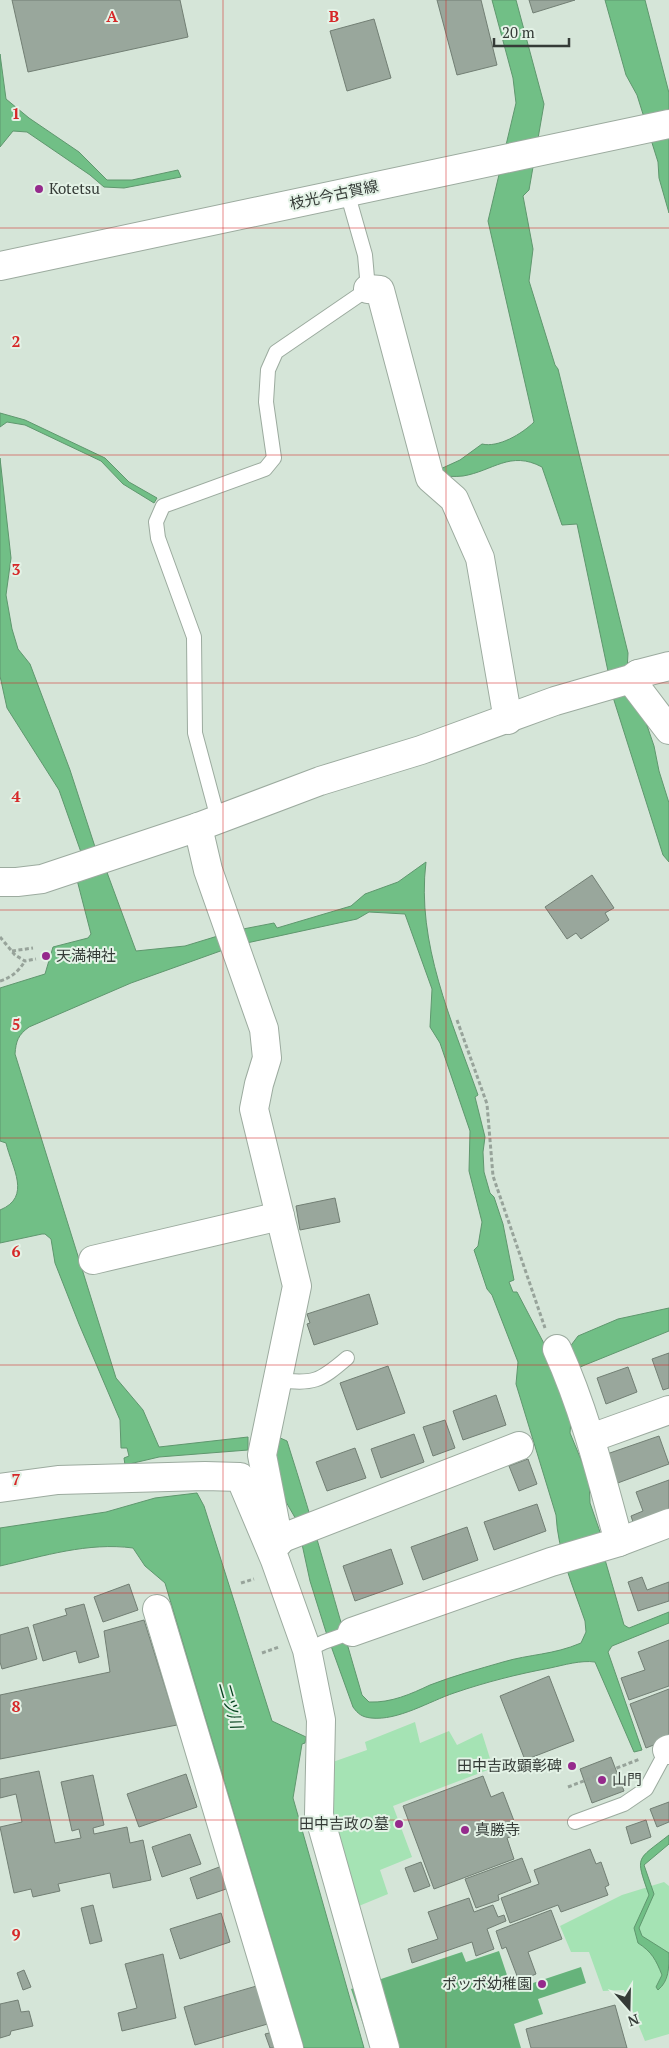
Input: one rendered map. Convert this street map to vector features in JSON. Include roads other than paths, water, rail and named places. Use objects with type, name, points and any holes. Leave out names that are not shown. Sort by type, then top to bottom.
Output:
[{"type":"street","name":"枝光今古賀線","points":[[0,266],[669,124]]},
{"type":"street","points":[[368,289],[380,290],[430,478],[454,499],[480,558],[508,720]]},
{"type":"street","points":[[0,882],[42,879],[208,823],[320,780],[421,750],[555,702],[669,666]]},
{"type":"street","points":[[627,680],[634,684],[669,730]]},
{"type":"street","points":[[208,823],[208,870],[264,1030],[267,1058],[254,1109],[297,1286],[263,1445],[320,1720],[319,1815],[385,2048]]},
{"type":"street","points":[[93,1260],[280,1216]]},
{"type":"street","points":[[562,1359],[591,1438],[612,1544]]},
{"type":"street","points":[[591,1438],[669,1410]]},
{"type":"street","points":[[283,1544],[324,1523],[519,1446]]},
{"type":"street","points":[[0,1488],[58,1480],[205,1476],[240,1477],[283,1544]]},
{"type":"street","points":[[352,1632],[669,1524]]},
{"type":"street","points":[[157,1609],[289,2048]]},
{"type":"lane","points":[[208,823],[195,733],[194,637],[158,538],[156,522],[163,506],[265,469],[274,458],[266,402],[268,370],[276,352],[368,289],[365,255],[347,192]]},
{"type":"lane","points":[[277,1380],[302,1383],[325,1377],[348,1358]]},
{"type":"lane","points":[[305,1646],[352,1632]]},
{"type":"lane","points":[[576,1822],[624,1804],[646,1789],[660,1754]]},
{"type":"water","points":[[492,0],[516,0],[544,104],[529,190],[523,196],[533,249],[529,281],[555,365],[558,369],[628,653],[627,672],[609,676],[577,524],[562,525],[542,467],[531,462],[511,461],[463,476],[439,476],[436,471],[460,460],[482,444],[495,444],[509,439],[534,422],[488,221],[516,103],[513,78]]},
{"type":"water","points":[[605,0],[645,0],[669,93],[669,213],[659,178],[658,162],[637,95],[626,75]]},
{"type":"water","points":[[0,54],[6,99],[29,118],[79,152],[107,180],[132,180],[178,170],[181,177],[124,188],[104,187],[90,175],[27,132],[13,131],[0,147]]},
{"type":"water","points":[[0,413],[25,420],[105,458],[129,482],[157,498],[154,503],[123,484],[101,461],[25,425],[7,422],[0,427]]},
{"type":"water","points":[[0,458],[11,558],[6,595],[12,629],[18,649],[30,664],[70,770],[97,853],[105,867],[136,951],[185,946],[221,935],[226,949],[131,983],[29,1027],[18,1039],[15,1054],[116,1378],[143,1410],[159,1447],[248,1437],[248,1450],[159,1457],[125,1465],[124,1458],[129,1456],[127,1448],[121,1448],[120,1420],[55,1263],[51,1239],[42,1234],[0,1243],[0,1210],[10,1204],[18,1190],[15,1172],[6,1143],[0,1141],[0,988],[45,974],[53,947],[88,938],[91,934],[76,876],[88,872],[59,790],[7,708],[0,676]]},
{"type":"water","points":[[631,689],[640,705],[654,746],[659,771],[669,803],[669,862],[663,855],[612,694]]},
{"type":"water","points":[[426,862],[424,892],[431,952],[447,1010],[478,1095],[475,1097],[485,1137],[483,1152],[484,1172],[490,1193],[494,1197],[503,1224],[514,1280],[509,1282],[513,1292],[517,1292],[561,1376],[571,1419],[570,1433],[589,1479],[590,1503],[600,1532],[599,1539],[624,1625],[629,1628],[669,1612],[669,1623],[612,1646],[608,1652],[642,1750],[634,1752],[595,1662],[572,1663],[490,1682],[454,1693],[403,1714],[371,1718],[359,1713],[353,1707],[326,1632],[310,1581],[297,1521],[286,1502],[272,1465],[278,1437],[287,1441],[362,1695],[369,1702],[408,1695],[466,1673],[513,1659],[561,1650],[581,1643],[586,1632],[585,1621],[563,1556],[556,1515],[516,1384],[518,1362],[492,1295],[487,1289],[474,1250],[478,1246],[482,1222],[469,1171],[470,1131],[440,1043],[430,1027],[432,989],[405,914],[369,912],[357,919],[242,944],[238,930],[274,923],[277,928],[351,906],[365,894],[398,882]]},
{"type":"water","points":[[669,1308],[669,1331],[580,1367],[575,1364],[569,1348],[578,1336],[618,1319]]},
{"type":"water","name":"二ツ川","points":[[197,1493],[204,1506],[272,1721],[306,1737],[305,1743],[302,1744],[293,1798],[364,2048],[304,2048],[165,1583],[145,1566],[133,1548],[83,1548],[0,1566],[0,1528],[106,1512],[155,1498]]},
{"type":"water","points":[[669,1835],[669,1844],[644,1865],[654,1894],[639,1928],[642,1936],[669,1953],[666,1978],[658,1990],[656,1987],[662,1975],[653,1957],[638,1943],[634,1928],[649,1895],[640,1865],[641,1860],[644,1855]]},
{"type":"place","name":"Kotetsu","points":[[39,189]]},
{"type":"place","name":"天満神社","points":[[46,956]]},
{"type":"place","name":"田中吉政顕彰碑","points":[[572,1766]]},
{"type":"place","name":"山門","points":[[602,1780]]},
{"type":"place","name":"田中吉政の墓","points":[[399,1824]]},
{"type":"place","name":"真勝寺","points":[[465,1830]]},
{"type":"place","name":"ポッポ幼稚園","points":[[542,1984]]}]
